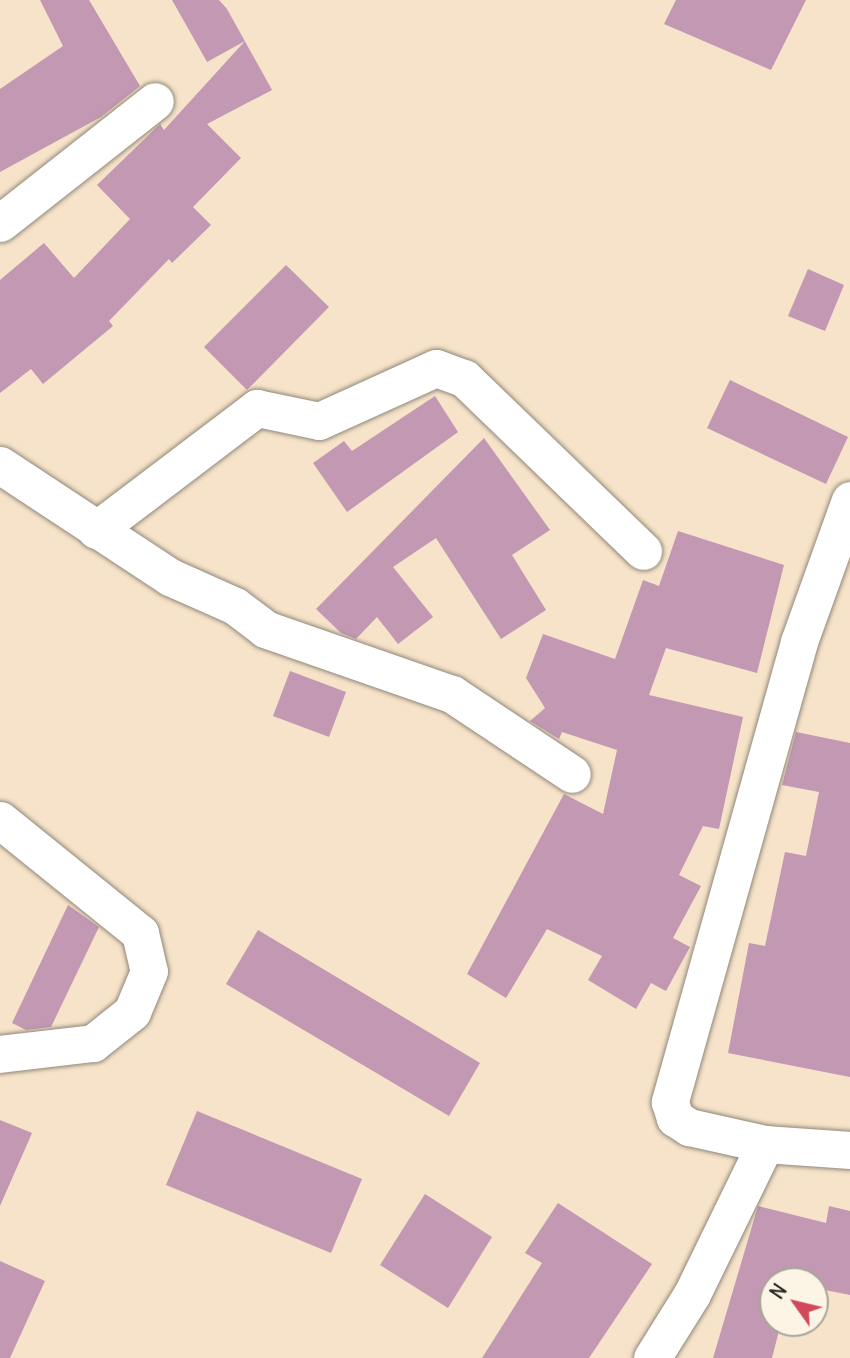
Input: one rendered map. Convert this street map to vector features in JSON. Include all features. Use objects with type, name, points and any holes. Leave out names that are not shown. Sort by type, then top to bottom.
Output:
[{"type":"street","points":[[0,223],[155,101]]},
{"type":"street","points":[[96,530],[257,408],[318,421],[436,368],[464,378],[643,551]]},
{"type":"street","points":[[0,465],[170,578],[235,606],[265,629],[452,694],[572,774]]},
{"type":"street","points":[[850,500],[799,642],[670,1102],[681,1124],[765,1144],[850,1150]]},
{"type":"street","points":[[0,820],[140,933],[149,971],[132,1012],[93,1043],[0,1054]]},
{"type":"street","points":[[652,1358],[692,1294],[765,1144]]},
{"type":"building","points":[[40,0],[89,0],[140,86],[101,117],[0,172],[0,89],[63,46]]},
{"type":"building","points":[[172,0],[219,0],[245,41],[207,62]]},
{"type":"building","points":[[676,0],[806,0],[771,70],[664,24]]},
{"type":"building","points":[[245,41],[272,90],[207,124],[241,158],[193,207],[211,225],[172,263],[169,259],[109,321],[113,326],[43,384],[31,369],[0,393],[0,280],[44,243],[74,278],[130,219],[97,185],[160,124],[164,130]]},
{"type":"building","points":[[286,265],[329,307],[247,390],[204,347]]},
{"type":"building","points":[[808,269],[844,285],[825,331],[788,316]]},
{"type":"building","points":[[730,380],[848,437],[826,484],[707,428]]},
{"type":"building","points":[[435,396],[458,432],[347,512],[313,463],[344,441],[352,451]]},
{"type":"building","points":[[484,438],[550,530],[512,555],[546,610],[501,639],[436,538],[393,567],[433,617],[398,644],[377,617],[356,639],[341,633],[316,609]]},
{"type":"building","points":[[678,531],[784,565],[757,673],[666,648],[649,695],[743,717],[719,829],[703,826],[679,875],[701,886],[673,938],[690,947],[666,991],[651,983],[636,1009],[588,980],[602,956],[547,929],[506,998],[467,974],[564,794],[603,814],[617,750],[562,732],[559,739],[530,721],[545,708],[526,678],[543,634],[615,659],[643,580],[659,586]]},
{"type":"building","points":[[290,671],[346,692],[329,737],[273,716]]},
{"type":"building","points":[[796,732],[850,743],[850,1077],[728,1053],[749,943],[765,946],[785,852],[806,856],[819,792],[782,785]]},
{"type":"building","points":[[68,905],[99,927],[51,1027],[26,1030],[12,1023]]},
{"type":"building","points":[[258,930],[480,1063],[449,1116],[226,984]]},
{"type":"building","points":[[197,1111],[362,1179],[331,1253],[166,1185]]},
{"type":"building","points":[[0,1120],[32,1133],[0,1206]]},
{"type":"building","points":[[425,1194],[492,1237],[448,1308],[380,1265]]},
{"type":"building","points":[[558,1203],[652,1264],[589,1358],[482,1358],[542,1263],[525,1253]]},
{"type":"building","points":[[758,1206],[826,1223],[829,1206],[850,1211],[850,1295],[829,1291],[829,1267],[759,1267],[759,1337],[777,1337],[772,1358],[713,1358]]},
{"type":"building","points":[[0,1261],[45,1281],[10,1358],[0,1358]]}]
